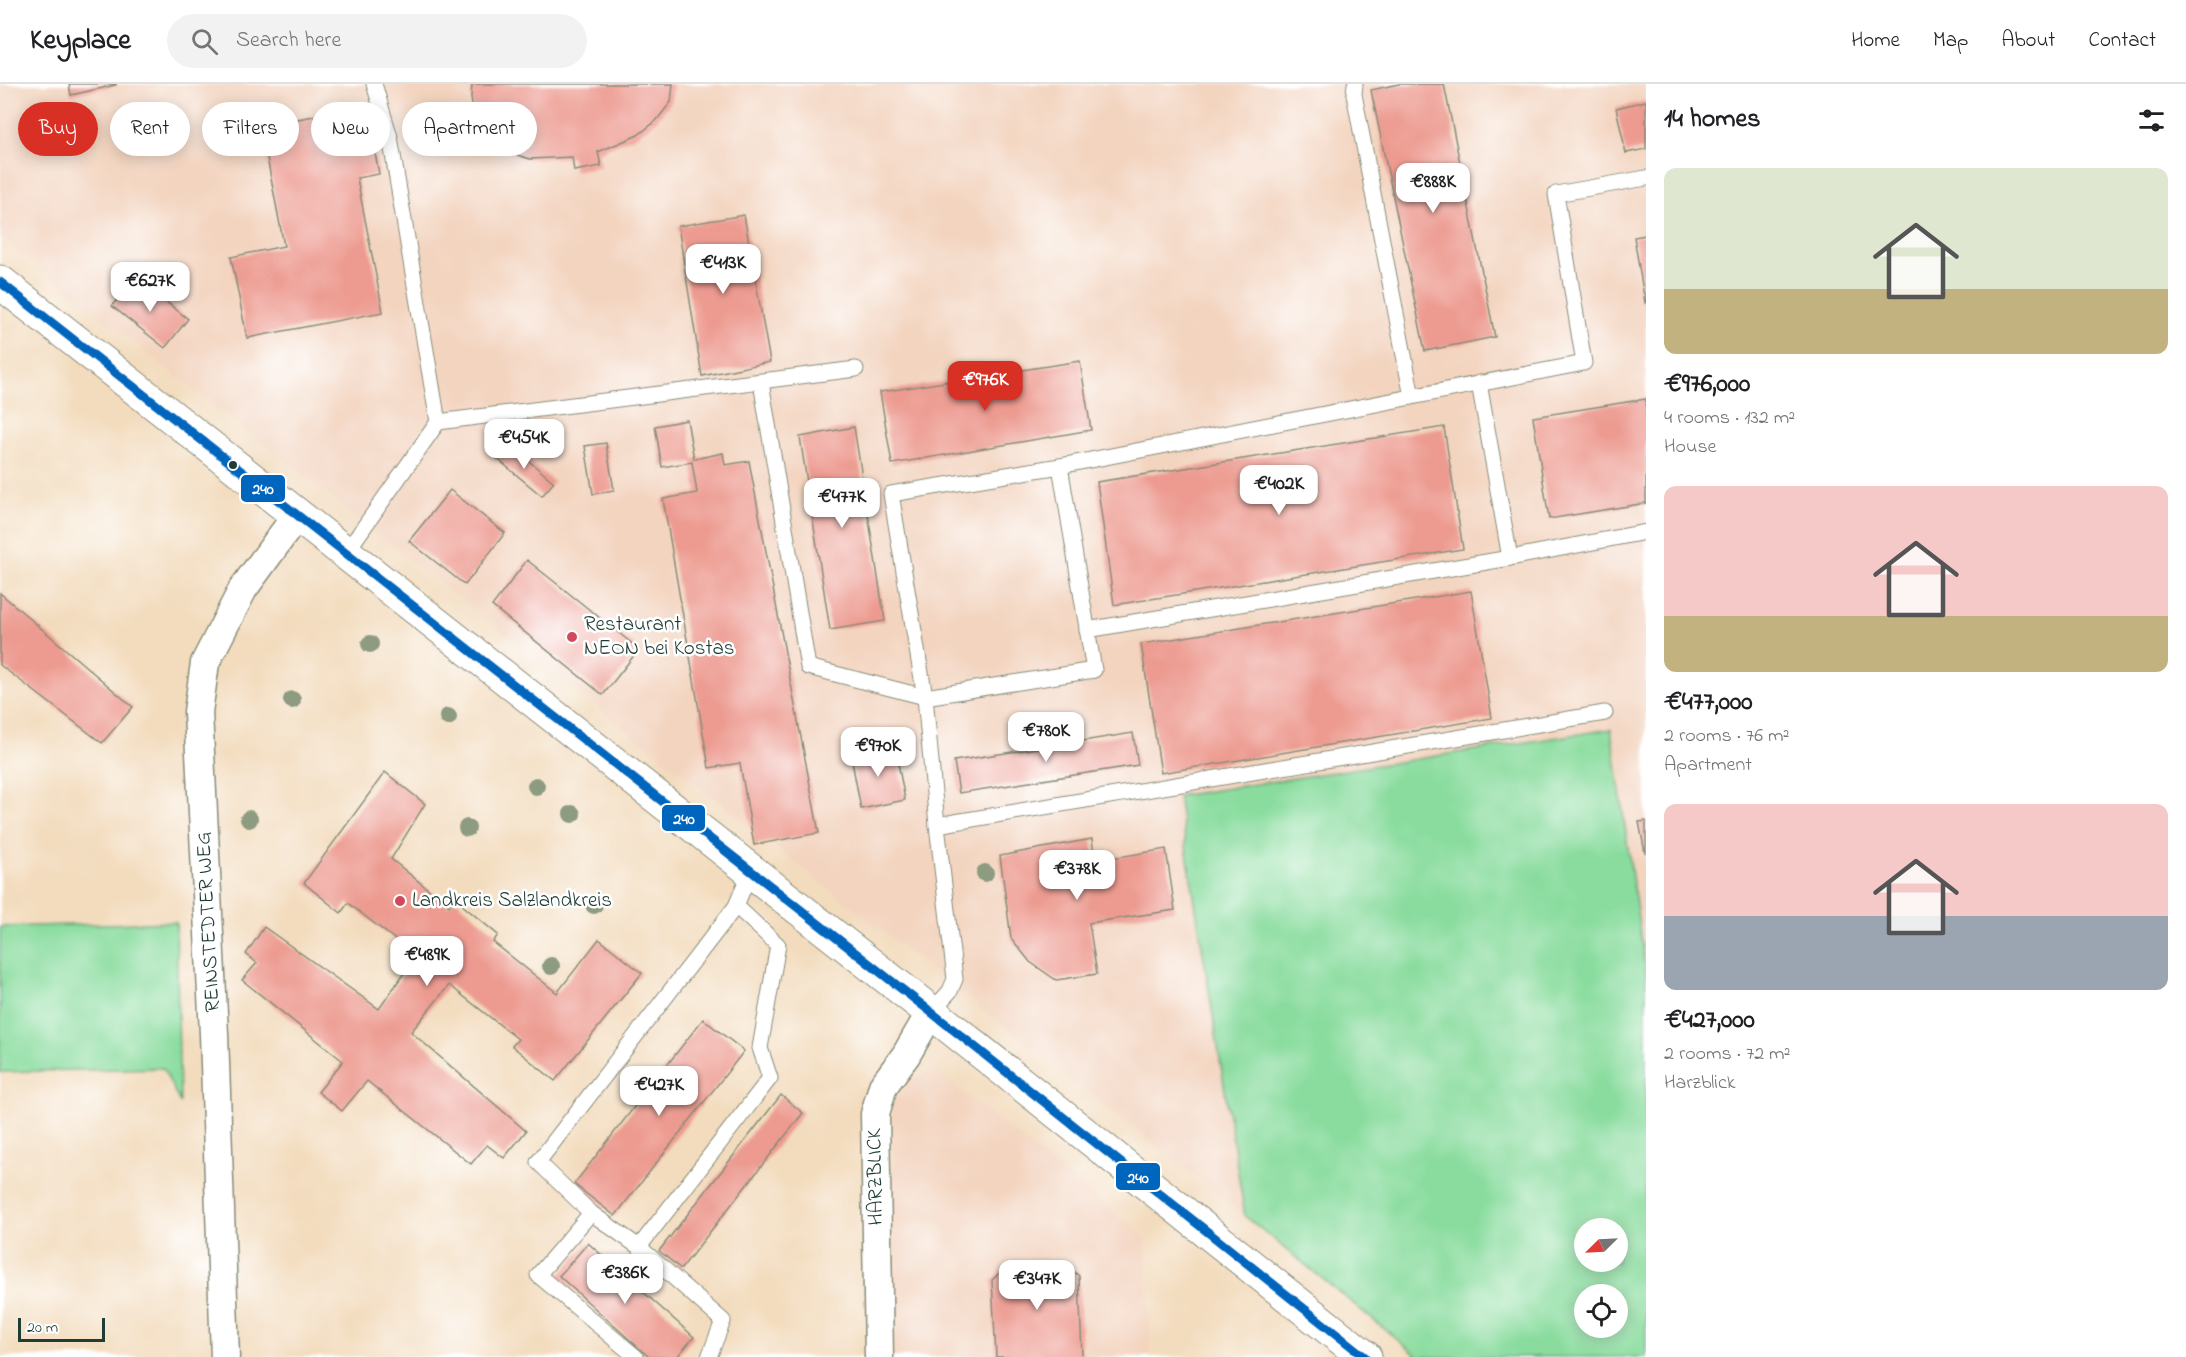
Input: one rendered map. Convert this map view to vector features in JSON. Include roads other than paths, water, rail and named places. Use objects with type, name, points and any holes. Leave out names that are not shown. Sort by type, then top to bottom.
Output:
[{"type":"main road","points":[[0,282],[931,1012],[1365,1357]]},
{"type":"street","name":"REINSTEDTER WEG","points":[[225,1357],[214,1022],[198,712],[205,663],[243,589],[297,515]]},
{"type":"street","name":"HARZBLICK","points":[[879,1357],[875,1114],[884,1086],[931,1012]]},
{"type":"lane","points":[[345,554],[438,422],[390,137],[374,84]]},
{"type":"lane","points":[[1355,84],[1354,94],[1412,397]]},
{"type":"lane","points":[[931,1012],[950,991],[956,979],[937,825],[925,697],[891,494],[1060,466],[1584,363],[1556,194],[1646,178]]},
{"type":"lane","points":[[438,422],[856,369]]},
{"type":"lane","points":[[761,382],[808,667],[925,697],[1094,670],[1060,466]]},
{"type":"lane","points":[[1479,383],[1510,558]]},
{"type":"lane","points":[[1087,630],[1510,558],[1646,532]]},
{"type":"lane","points":[[937,825],[1605,713]]},
{"type":"lane","points":[[709,1357],[723,1321],[639,1246],[591,1213],[538,1162],[736,906],[750,872]]},
{"type":"lane","points":[[639,1246],[770,1078],[760,1048],[778,945],[736,906]]},
{"type":"lane","points":[[591,1213],[538,1275],[636,1357]]},
{"type":"place","name":"Restaurant NEON bei Kostas","points":[[572,637]]},
{"type":"place","name":"Landkreis Salzlandkreis","points":[[400,901]]}]
